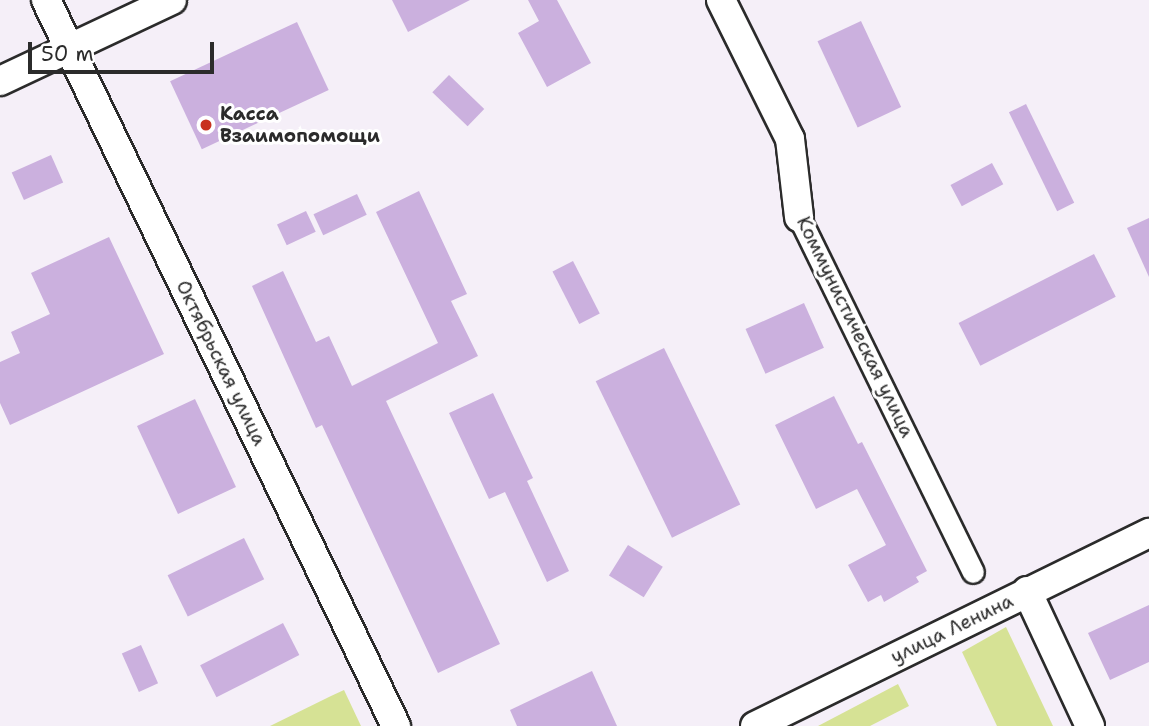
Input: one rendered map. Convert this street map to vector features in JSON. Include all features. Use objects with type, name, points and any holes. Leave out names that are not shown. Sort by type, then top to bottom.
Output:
[{"type":"street","name":"Октябрьская улица","points":[[46,0],[396,726]]},
{"type":"street","points":[[0,81],[172,0]]},
{"type":"street","name":"Коммунистическая улица","points":[[721,0],[790,139],[799,217],[973,572]]},
{"type":"street","name":"улица Ленина","points":[[755,726],[1149,533]]},
{"type":"street","points":[[1027,591],[1090,726]]},
{"type":"green space","points":[[1006,627],[1053,726],[997,726],[962,652]]},
{"type":"green space","points":[[898,684],[909,706],[870,726],[818,726]]},
{"type":"green space","points":[[344,690],[361,726],[270,726],[331,696]]},
{"type":"building","points":[[392,0],[470,0],[408,32]]},
{"type":"building","points":[[528,0],[557,0],[591,63],[547,87],[518,33],[539,21]]},
{"type":"building","points":[[861,21],[901,107],[858,127],[817,41]]},
{"type":"building","points":[[297,22],[329,90],[202,149],[170,81]]},
{"type":"building","points":[[449,75],[484,109],[468,126],[432,92]]},
{"type":"building","points":[[1026,104],[1074,203],[1057,211],[1009,112]]},
{"type":"building","points":[[51,155],[63,182],[24,200],[12,172]]},
{"type":"building","points":[[992,163],[1003,184],[962,206],[951,185]]},
{"type":"building","points":[[419,191],[467,294],[451,301],[478,356],[386,401],[500,644],[438,673],[322,425],[316,428],[252,286],[283,271],[316,342],[329,336],[352,386],[438,343],[376,212]]},
{"type":"building","points":[[357,194],[367,215],[323,235],[313,214]]},
{"type":"building","points":[[306,211],[316,232],[287,245],[277,225]]},
{"type":"building","points":[[1149,218],[1149,277],[1127,228]]},
{"type":"building","points":[[109,237],[164,354],[10,425],[0,403],[0,362],[20,353],[11,332],[50,314],[31,273]]},
{"type":"building","points":[[1094,254],[1116,297],[980,366],[959,323]]},
{"type":"building","points":[[573,261],[600,314],[579,324],[553,271]]},
{"type":"building","points":[[804,303],[824,348],[765,374],[746,329]]},
{"type":"building","points":[[664,348],[740,504],[672,538],[596,381]]},
{"type":"building","points":[[493,393],[533,478],[527,481],[569,571],[547,582],[505,492],[489,499],[449,413]]},
{"type":"building","points":[[834,396],[858,444],[862,442],[927,571],[916,577],[919,582],[884,602],[881,595],[868,602],[848,565],[886,545],[857,489],[816,509],[775,425]]},
{"type":"building","points":[[195,399],[236,487],[178,514],[137,426]]},
{"type":"building","points":[[244,538],[264,579],[188,617],[168,575]]},
{"type":"building","points":[[628,545],[663,567],[644,597],[609,576]]},
{"type":"building","points":[[1149,605],[1149,662],[1110,680],[1088,633]]},
{"type":"building","points":[[283,623],[299,655],[216,697],[200,665]]},
{"type":"building","points":[[141,645],[158,683],[139,692],[122,654]]},
{"type":"building","points":[[592,671],[617,726],[517,726],[510,710]]},
{"type":"place","name":"Касса Взаимопомощи","points":[[206,125]]}]
